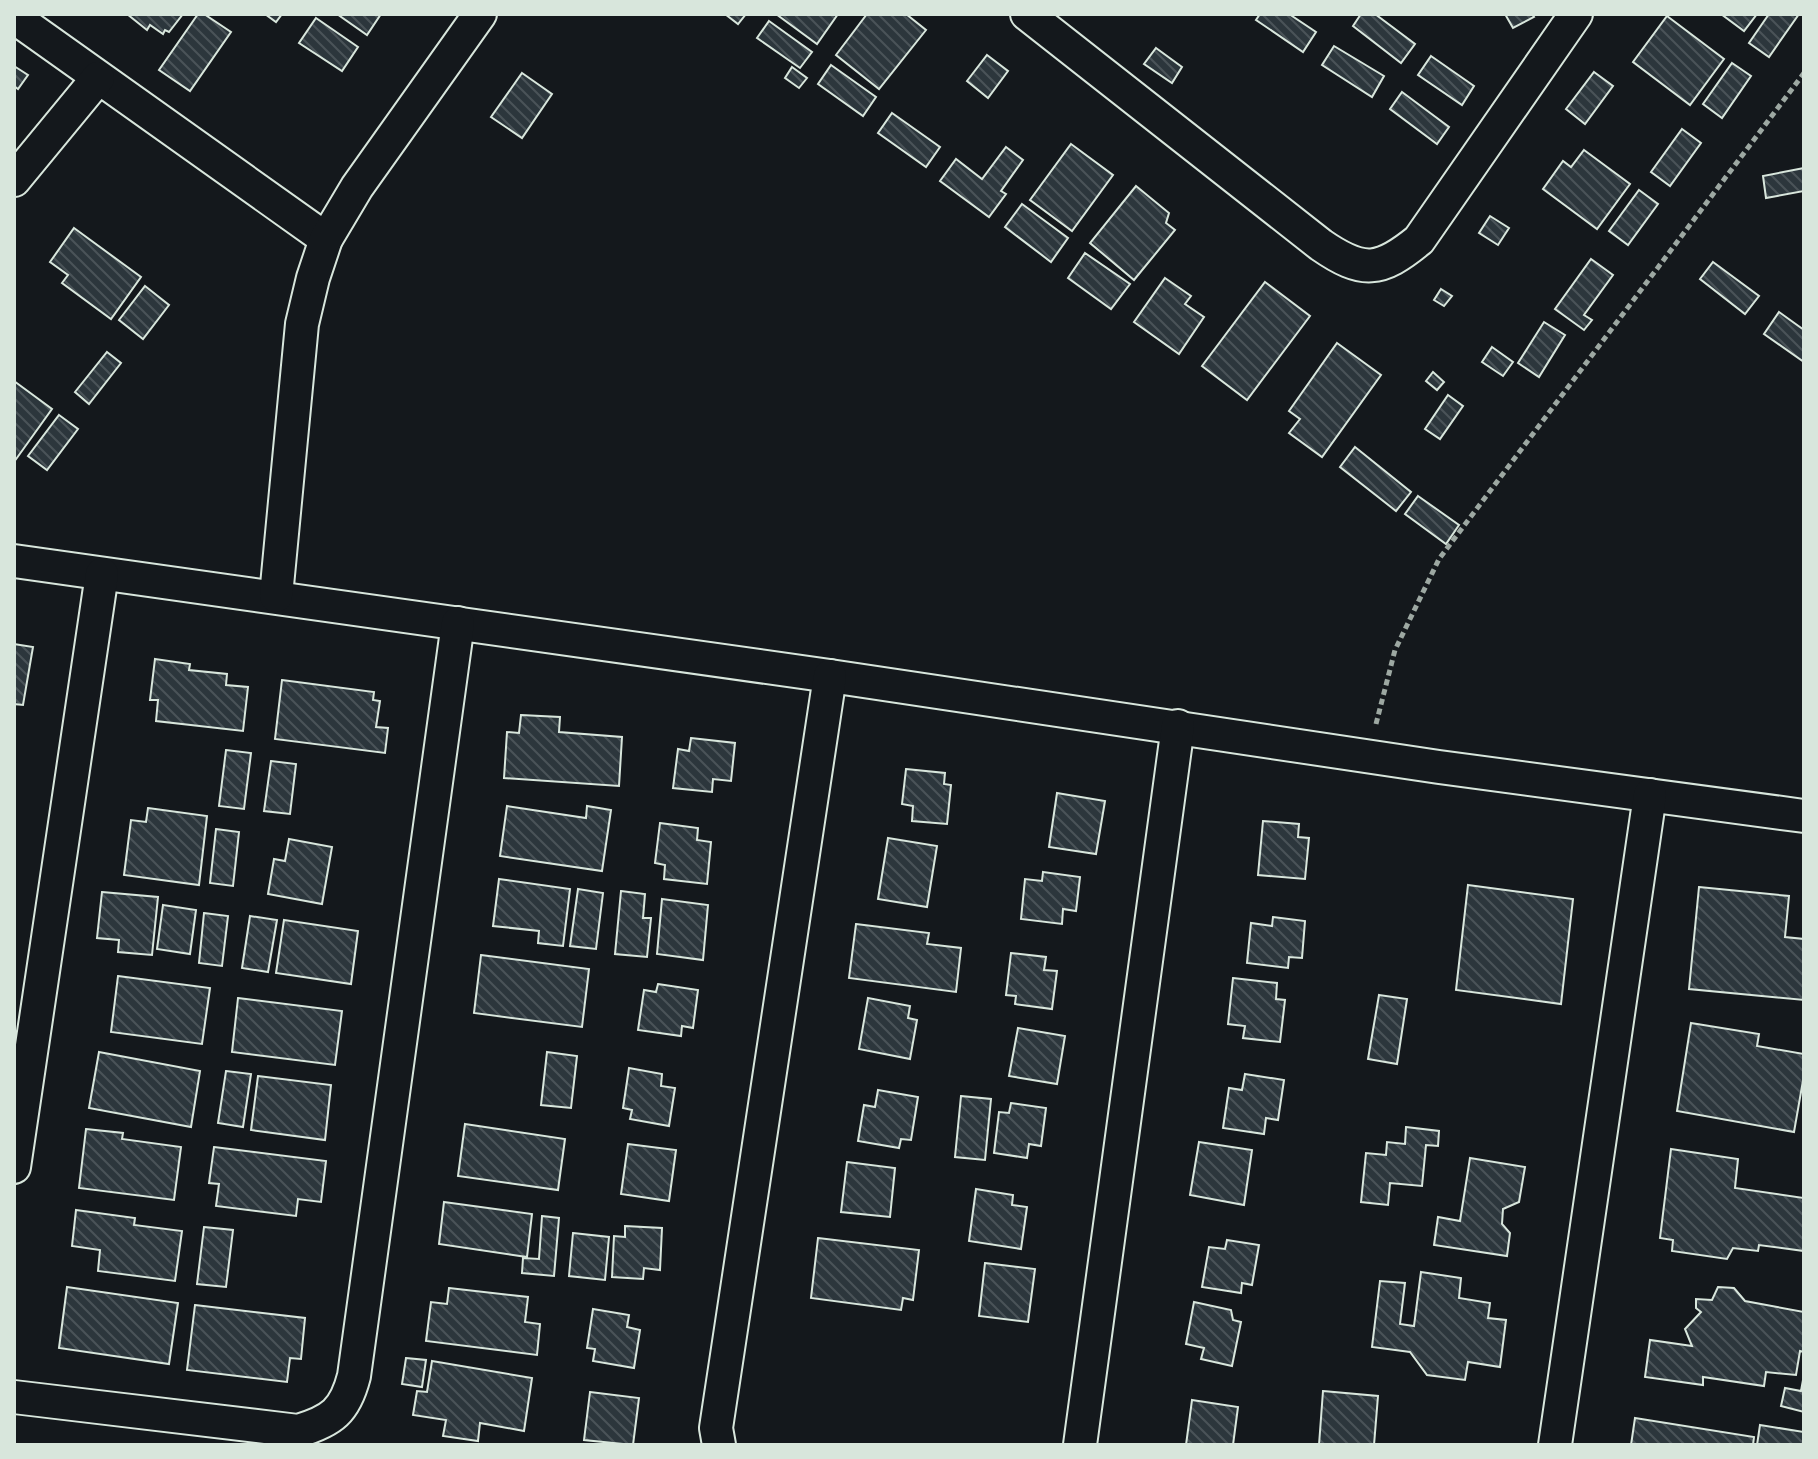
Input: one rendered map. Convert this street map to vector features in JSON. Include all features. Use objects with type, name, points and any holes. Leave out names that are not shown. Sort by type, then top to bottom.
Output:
[{"type":"street","points":[[276,596],[302,324],[326,239],[357,187],[480,14]]},
{"type":"street","points":[[1027,14],[1321,245],[1343,260],[1368,267],[1396,259],[1419,240],[1576,14]]},
{"type":"street","points":[[14,17],[326,239]]},
{"type":"street","points":[[14,180],[98,78]]},
{"type":"street","points":[[14,561],[1804,816]]},
{"type":"street","points":[[14,1167],[102,574]]},
{"type":"street","points":[[14,1397],[298,1431],[320,1424],[337,1412],[348,1398],[354,1376],[458,623]]},
{"type":"street","points":[[719,1445],[716,1428],[830,676]]},
{"type":"street","points":[[1080,1445],[1178,726]]},
{"type":"street","points":[[1555,1445],[1650,795]]},
{"type":"path","points":[[1368,756],[1395,650],[1439,559],[1804,73]]},
{"type":"building","points":[[127,14],[183,14],[169,32],[165,30],[163,34],[150,25],[147,30]]},
{"type":"building","points":[[198,14],[204,14],[231,32],[190,91],[159,70]]},
{"type":"building","points":[[265,14],[282,14],[276,22]]},
{"type":"building","points":[[337,14],[381,14],[367,35]]},
{"type":"building","points":[[725,14],[746,14],[738,24]]},
{"type":"building","points":[[776,14],[838,14],[817,44]]},
{"type":"building","points":[[867,14],[906,14],[926,30],[879,89],[836,55]]},
{"type":"building","points":[[1260,14],[1289,14],[1316,32],[1303,52],[1256,20]]},
{"type":"building","points":[[1361,14],[1375,14],[1415,44],[1401,63],[1353,26]]},
{"type":"building","points":[[1505,14],[1532,14],[1534,17],[1513,28]]},
{"type":"building","points":[[1721,14],[1757,14],[1744,31]]},
{"type":"building","points":[[1769,14],[1799,14],[1769,57],[1749,43]]},
{"type":"building","points":[[1667,16],[1724,59],[1690,105],[1633,62]]},
{"type":"building","points":[[316,18],[358,47],[342,71],[299,43]]},
{"type":"building","points":[[769,21],[812,52],[800,68],[757,38]]},
{"type":"building","points":[[1334,46],[1384,76],[1372,97],[1322,65]]},
{"type":"building","points":[[1156,48],[1182,67],[1172,83],[1144,64]]},
{"type":"building","points":[[987,55],[1008,71],[988,98],[967,81]]},
{"type":"building","points":[[1431,56],[1474,86],[1462,105],[1418,75]]},
{"type":"building","points":[[1732,63],[1751,76],[1722,118],[1703,104]]},
{"type":"building","points":[[831,65],[876,97],[863,116],[818,84]]},
{"type":"building","points":[[14,66],[28,75],[18,89],[14,86]]},
{"type":"building","points":[[792,67],[807,78],[799,88],[785,78]]},
{"type":"building","points":[[1594,72],[1613,86],[1585,124],[1566,109]]},
{"type":"building","points":[[522,73],[552,94],[522,138],[491,117]]},
{"type":"building","points":[[1402,92],[1449,127],[1437,144],[1390,109]]},
{"type":"building","points":[[892,113],[940,147],[926,167],[878,133]]},
{"type":"building","points":[[1682,129],[1701,143],[1670,186],[1651,172]]},
{"type":"building","points":[[1071,144],[1113,175],[1072,231],[1030,200]]},
{"type":"building","points":[[1006,147],[1023,160],[1001,191],[1006,194],[989,217],[940,181],[956,159],[982,179]]},
{"type":"building","points":[[1584,150],[1630,184],[1597,229],[1543,189],[1563,161],[1571,167]]},
{"type":"building","points":[[1804,168],[1804,191],[1766,198],[1763,176]]},
{"type":"building","points":[[1136,186],[1169,213],[1166,223],[1175,230],[1134,280],[1090,243]]},
{"type":"building","points":[[1639,190],[1658,204],[1628,245],[1609,231]]},
{"type":"building","points":[[1022,204],[1068,238],[1051,262],[1005,227]]},
{"type":"building","points":[[1490,216],[1509,228],[1498,245],[1479,233]]},
{"type":"building","points":[[74,228],[141,277],[111,319],[62,283],[68,275],[50,262]]},
{"type":"building","points":[[1085,253],[1130,284],[1111,309],[1068,278]]},
{"type":"building","points":[[1591,259],[1613,275],[1584,315],[1592,320],[1584,330],[1555,309]]},
{"type":"building","points":[[1713,262],[1759,296],[1745,314],[1700,279]]},
{"type":"building","points":[[1165,278],[1191,296],[1185,304],[1204,317],[1179,354],[1134,322]]},
{"type":"building","points":[[1265,282],[1310,316],[1247,400],[1202,366]]},
{"type":"building","points":[[145,286],[169,305],[143,339],[119,320]]},
{"type":"building","points":[[1441,289],[1452,296],[1444,306],[1434,300]]},
{"type":"building","points":[[1779,312],[1804,330],[1804,362],[1764,334]]},
{"type":"building","points":[[1544,322],[1565,335],[1539,377],[1518,363]]},
{"type":"building","points":[[1337,343],[1381,375],[1322,457],[1289,433],[1300,419],[1289,411]]},
{"type":"building","points":[[1492,347],[1513,362],[1503,376],[1482,362]]},
{"type":"building","points":[[107,352],[121,363],[89,404],[75,392]]},
{"type":"building","points":[[1433,372],[1444,382],[1437,390],[1426,381]]},
{"type":"building","points":[[14,381],[52,409],[14,462]]},
{"type":"building","points":[[1448,395],[1463,406],[1440,439],[1425,429]]},
{"type":"building","points":[[59,415],[78,429],[47,470],[28,456]]},
{"type":"building","points":[[1355,447],[1411,492],[1396,511],[1340,467]]},
{"type":"building","points":[[1418,496],[1459,525],[1446,544],[1405,514]]},
{"type":"building","points":[[14,644],[33,647],[23,705],[14,704]]},
{"type":"building","points":[[155,659],[190,664],[189,670],[227,674],[226,685],[248,687],[243,731],[156,721],[158,700],[150,700]]},
{"type":"building","points":[[282,680],[374,692],[373,700],[380,701],[376,727],[388,728],[385,753],[275,739]]},
{"type":"building","points":[[521,715],[560,717],[559,732],[622,737],[619,786],[504,778],[507,732],[519,733]]},
{"type":"building","points":[[691,738],[735,743],[731,781],[713,779],[712,792],[673,788],[678,749],[689,751]]},
{"type":"building","points":[[226,750],[251,753],[244,809],[219,806]]},
{"type":"building","points":[[271,761],[296,764],[290,814],[264,811]]},
{"type":"building","points":[[906,769],[945,773],[944,784],[951,785],[947,824],[912,821],[913,806],[902,804]]},
{"type":"building","points":[[1057,793],[1105,801],[1096,854],[1049,847]]},
{"type":"building","points":[[507,806],[586,818],[587,806],[611,810],[602,871],[500,856]]},
{"type":"building","points":[[148,808],[207,816],[199,885],[124,875],[131,820],[146,822]]},
{"type":"building","points":[[1263,821],[1299,824],[1298,837],[1309,838],[1305,879],[1258,875]]},
{"type":"building","points":[[660,823],[698,828],[697,840],[711,842],[707,884],[664,879],[665,865],[655,863]]},
{"type":"building","points":[[216,829],[239,832],[233,886],[210,883]]},
{"type":"building","points":[[888,838],[937,846],[927,907],[878,899]]},
{"type":"building","points":[[289,839],[332,847],[322,904],[268,894],[274,859],[285,861]]},
{"type":"building","points":[[1043,872],[1080,877],[1076,911],[1063,909],[1062,924],[1021,919],[1025,879],[1042,881]]},
{"type":"building","points":[[499,879],[570,889],[563,946],[538,943],[539,931],[493,926]]},
{"type":"building","points":[[1468,885],[1573,899],[1561,1004],[1456,990]]},
{"type":"building","points":[[1699,887],[1789,896],[1785,937],[1804,939],[1804,1000],[1689,989]]},
{"type":"building","points":[[578,889],[603,893],[596,949],[570,946]]},
{"type":"building","points":[[621,891],[645,894],[643,918],[651,918],[647,957],[615,954]]},
{"type":"building","points":[[102,892],[158,897],[152,955],[118,952],[119,940],[97,938]]},
{"type":"building","points":[[662,899],[708,905],[703,960],[657,954]]},
{"type":"building","points":[[163,905],[196,910],[190,954],[157,949]]},
{"type":"building","points":[[204,913],[228,916],[222,966],[199,963]]},
{"type":"building","points":[[250,916],[277,920],[268,972],[242,968]]},
{"type":"building","points":[[1273,917],[1305,921],[1302,958],[1289,957],[1288,968],[1247,963],[1251,923],[1272,926]]},
{"type":"building","points":[[284,920],[358,931],[351,984],[276,973]]},
{"type":"building","points":[[856,924],[929,933],[927,944],[961,948],[956,992],[849,978]]},
{"type":"building","points":[[1011,953],[1046,957],[1044,970],[1057,971],[1052,1009],[1015,1004],[1016,996],[1006,995]]},
{"type":"building","points":[[481,955],[589,969],[582,1027],[474,1013]]},
{"type":"building","points":[[118,976],[210,988],[202,1044],[111,1032]]},
{"type":"building","points":[[1233,978],[1277,983],[1276,999],[1285,1000],[1280,1042],[1243,1038],[1245,1026],[1228,1024]]},
{"type":"building","points":[[658,984],[698,990],[693,1028],[682,1026],[681,1036],[638,1030],[644,990],[656,992]]},
{"type":"building","points":[[1379,995],[1407,999],[1397,1064],[1368,1059]]},
{"type":"building","points":[[238,998],[342,1011],[335,1065],[232,1052]]},
{"type":"building","points":[[868,998],[910,1006],[908,1018],[917,1020],[910,1059],[859,1049]]},
{"type":"building","points":[[1691,1023],[1759,1034],[1757,1046],[1804,1054],[1804,1075],[1794,1132],[1677,1111]]},
{"type":"building","points":[[1018,1028],[1065,1036],[1057,1084],[1009,1076]]},
{"type":"building","points":[[99,1052],[200,1071],[191,1127],[89,1108]]},
{"type":"building","points":[[547,1052],[577,1056],[571,1108],[541,1105]]},
{"type":"building","points":[[629,1068],[662,1074],[661,1086],[675,1088],[669,1126],[630,1119],[632,1110],[623,1108]]},
{"type":"building","points":[[226,1071],[251,1074],[243,1127],[218,1123]]},
{"type":"building","points":[[1245,1074],[1284,1080],[1278,1120],[1266,1118],[1264,1134],[1223,1128],[1229,1088],[1242,1090]]},
{"type":"building","points":[[258,1076],[331,1085],[325,1140],[251,1130]]},
{"type":"building","points":[[878,1090],[918,1097],[911,1140],[901,1139],[899,1148],[858,1141],[864,1105],[875,1107]]},
{"type":"building","points":[[961,1096],[991,1099],[985,1160],[955,1157]]},
{"type":"building","points":[[1011,1103],[1046,1108],[1041,1146],[1029,1144],[1027,1158],[994,1153],[999,1112],[1009,1113]]},
{"type":"building","points":[[465,1124],[565,1139],[558,1190],[458,1176]]},
{"type":"building","points":[[1406,1127],[1439,1131],[1438,1146],[1426,1145],[1422,1186],[1390,1183],[1388,1205],[1361,1202],[1366,1153],[1386,1155],[1387,1142],[1405,1144]]},
{"type":"building","points":[[86,1129],[123,1133],[122,1139],[181,1147],[174,1200],[79,1188]]},
{"type":"building","points":[[1199,1142],[1252,1150],[1244,1205],[1190,1195]]},
{"type":"building","points":[[628,1144],[676,1150],[669,1201],[621,1194]]},
{"type":"building","points":[[214,1147],[326,1161],[321,1202],[298,1199],[296,1216],[216,1206],[219,1184],[209,1183]]},
{"type":"building","points":[[1671,1149],[1738,1159],[1735,1188],[1804,1198],[1804,1251],[1759,1245],[1758,1251],[1733,1248],[1727,1259],[1672,1251],[1673,1240],[1660,1238]]},
{"type":"building","points":[[1470,1158],[1525,1167],[1519,1202],[1503,1209],[1502,1224],[1510,1233],[1507,1256],[1434,1245],[1438,1217],[1460,1221]]},
{"type":"building","points":[[847,1162],[895,1168],[890,1217],[841,1212]]},
{"type":"building","points":[[976,1189],[1013,1195],[1012,1205],[1027,1207],[1021,1249],[969,1241]]},
{"type":"building","points":[[444,1202],[532,1214],[527,1257],[439,1244]]},
{"type":"building","points":[[76,1210],[135,1218],[134,1225],[182,1231],[175,1281],[98,1271],[100,1250],[72,1246]]},
{"type":"building","points":[[542,1216],[559,1218],[554,1276],[522,1273],[523,1258],[539,1259]]},
{"type":"building","points":[[625,1226],[662,1228],[660,1270],[644,1268],[643,1279],[612,1277],[614,1236],[625,1237]]},
{"type":"building","points":[[204,1227],[233,1230],[226,1287],[197,1284]]},
{"type":"building","points":[[573,1233],[609,1237],[605,1280],[569,1276]]},
{"type":"building","points":[[818,1238],[919,1250],[913,1300],[903,1298],[901,1310],[811,1298]]},
{"type":"building","points":[[1227,1240],[1259,1245],[1252,1285],[1242,1283],[1241,1293],[1202,1287],[1209,1247],[1225,1249]]},
{"type":"building","points":[[985,1263],[1035,1269],[1028,1322],[979,1316]]},
{"type":"building","points":[[1421,1272],[1461,1278],[1459,1298],[1490,1303],[1488,1318],[1506,1320],[1500,1367],[1468,1362],[1465,1380],[1427,1375],[1410,1352],[1372,1347],[1380,1281],[1405,1283],[1400,1324],[1414,1326]]},
{"type":"building","points":[[67,1287],[178,1303],[169,1364],[59,1348]]},
{"type":"building","points":[[1718,1287],[1734,1288],[1745,1301],[1804,1312],[1804,1352],[1800,1351],[1796,1375],[1766,1372],[1764,1386],[1703,1377],[1703,1385],[1645,1377],[1650,1340],[1692,1346],[1685,1329],[1701,1312],[1696,1308],[1696,1299],[1712,1300]]},
{"type":"building","points":[[449,1288],[528,1297],[525,1322],[540,1324],[537,1355],[426,1341],[431,1302],[447,1304]]},
{"type":"building","points":[[1194,1302],[1231,1310],[1233,1320],[1241,1322],[1232,1366],[1201,1359],[1204,1348],[1186,1344]]},
{"type":"building","points":[[195,1305],[305,1318],[301,1359],[290,1358],[287,1382],[187,1370]]},
{"type":"building","points":[[593,1309],[629,1315],[627,1327],[640,1330],[634,1368],[593,1361],[595,1349],[587,1348]]},
{"type":"building","points":[[406,1358],[426,1360],[422,1387],[402,1384]]},
{"type":"building","points":[[432,1361],[532,1378],[524,1431],[480,1423],[478,1441],[443,1436],[446,1420],[413,1415],[417,1391],[427,1392]]},
{"type":"building","points":[[1803,1380],[1804,1412],[1781,1406],[1785,1388],[1801,1391]]},
{"type":"building","points":[[1323,1391],[1378,1396],[1374,1445],[1319,1445]]},
{"type":"building","points":[[590,1392],[639,1398],[633,1445],[584,1440]]},
{"type":"building","points":[[1192,1400],[1238,1407],[1233,1445],[1186,1445]]},
{"type":"building","points":[[1635,1418],[1754,1437],[1753,1445],[1631,1445]]},
{"type":"building","points":[[1760,1425],[1804,1432],[1804,1445],[1757,1445]]}]
